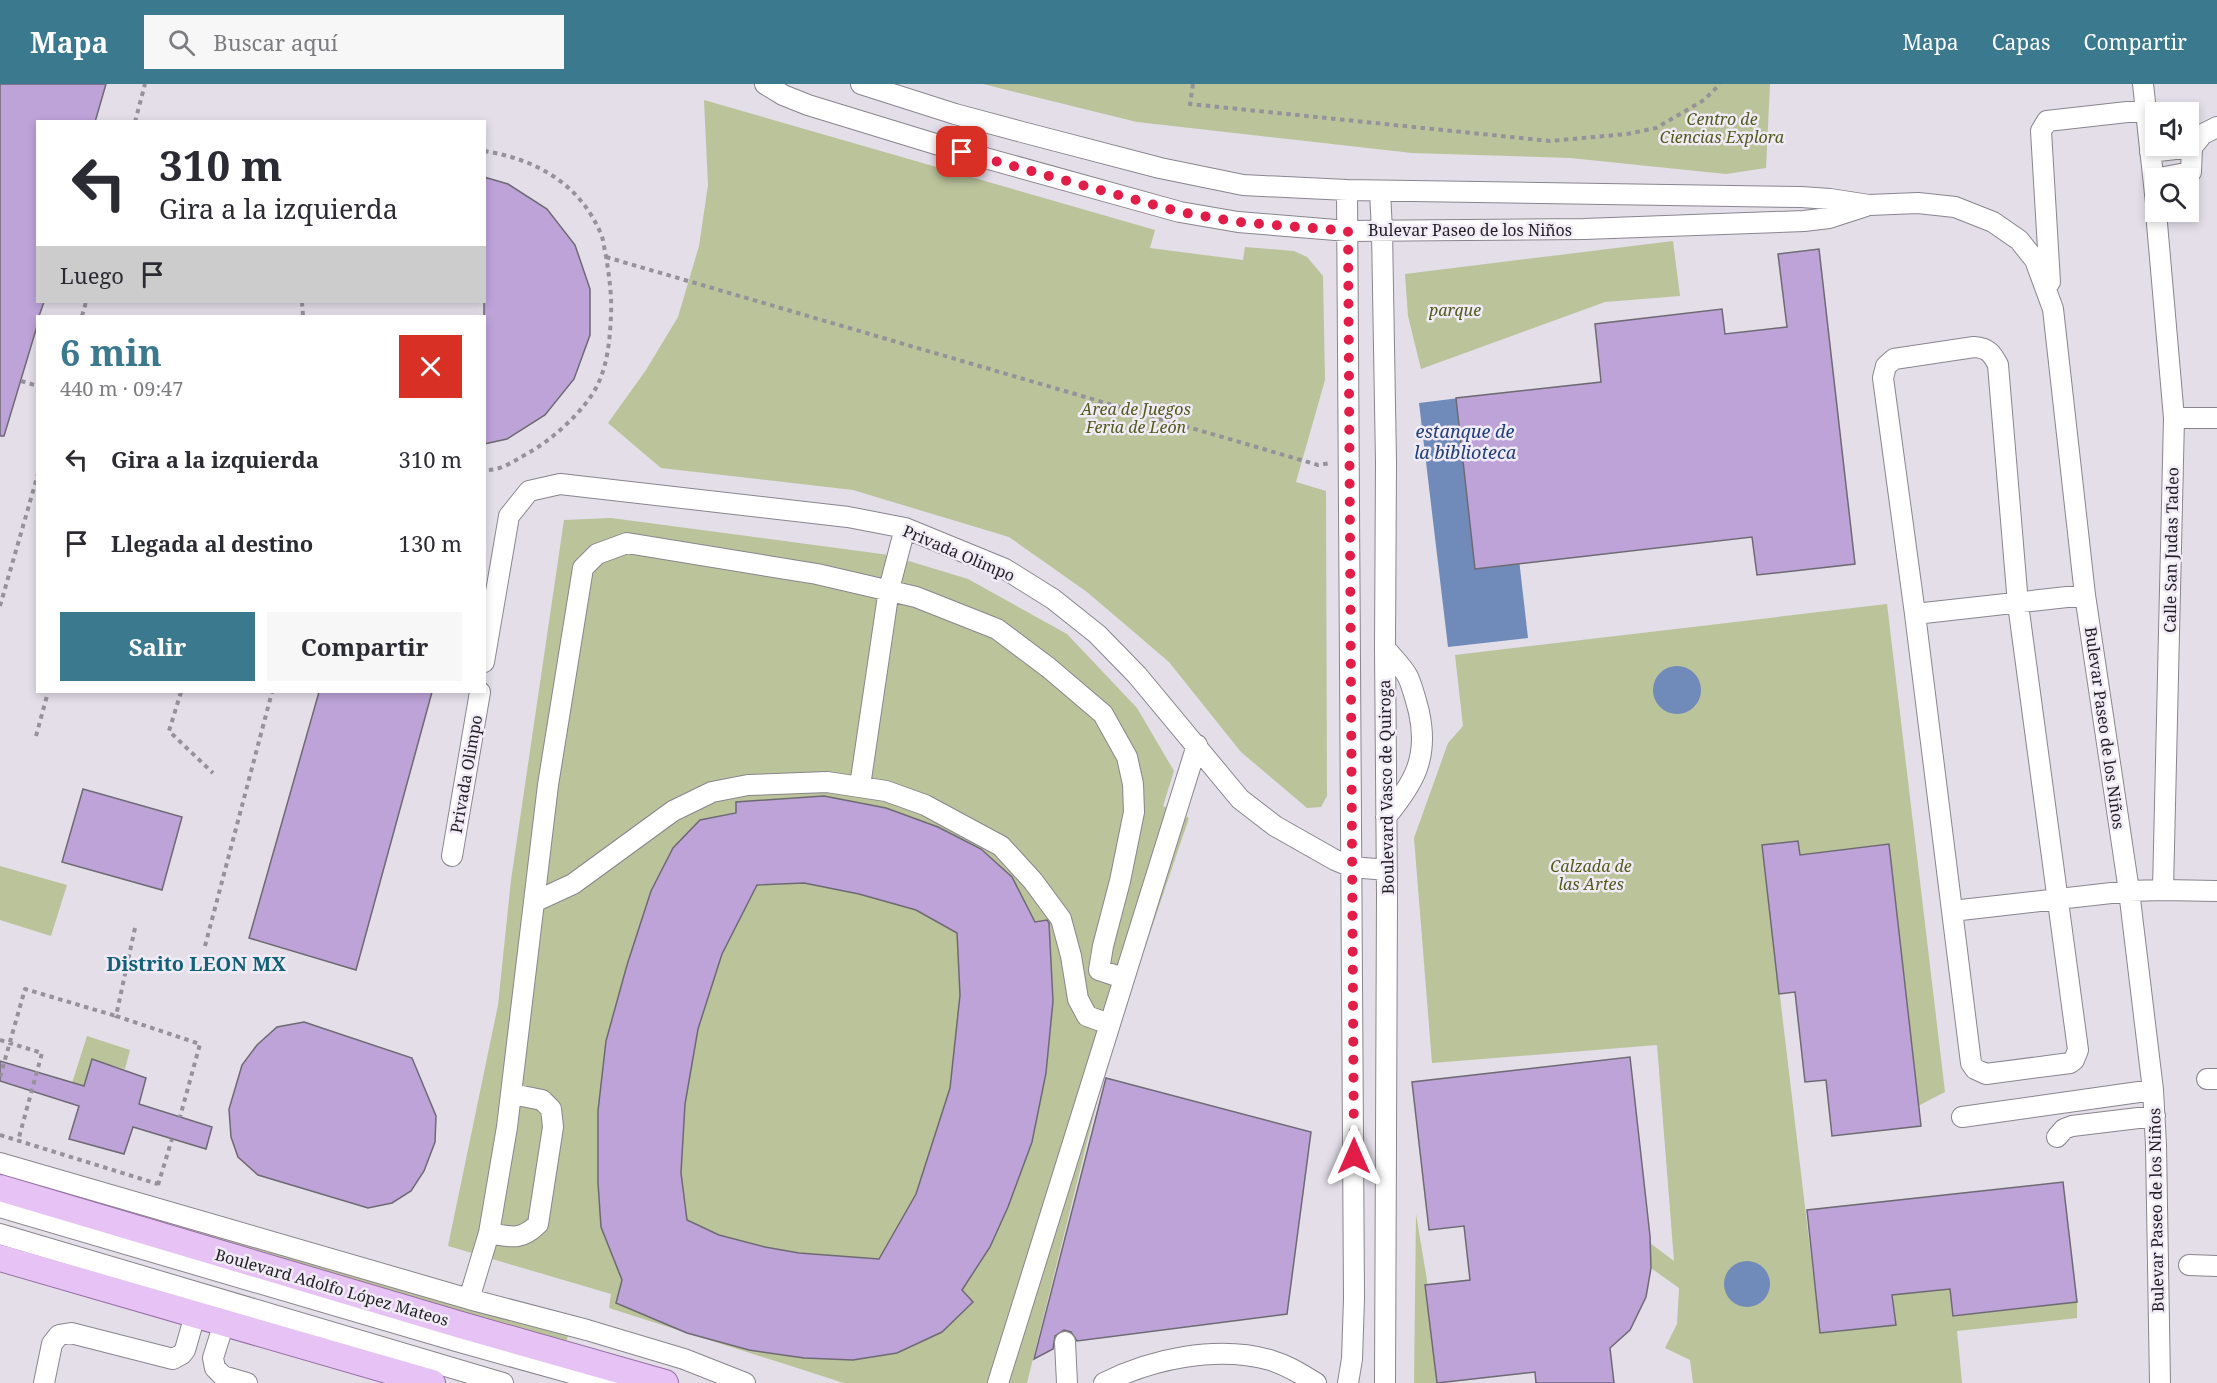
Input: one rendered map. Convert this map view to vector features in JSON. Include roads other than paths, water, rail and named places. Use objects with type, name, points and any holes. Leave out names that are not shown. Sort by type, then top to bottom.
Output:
[{"type":"main road","name":"Boulevard Adolfo López Mateos","points":[[0,1188],[450,1322],[665,1383]]},
{"type":"main road","points":[[0,1258],[432,1383]]},
{"type":"street","name":"Bulevar Paseo de los Niños","points":[[765,84],[783,95],[808,105],[942,146],[1180,212],[1238,222],[1348,231],[1584,229],[1804,221],[1829,218],[1869,205]]},
{"type":"street","name":"Bulevar Paseo de los Niños","points":[[861,84],[955,114],[1160,168],[1243,185],[1380,191],[1801,197],[1869,205],[1918,203],[1955,207],[1993,222],[2019,240],[2035,260],[2053,309],[2085,595],[2129,891],[2155,1116],[2160,1383]]},
{"type":"street","points":[[2053,309],[2047,249],[2041,131],[2047,121],[2145,110],[2143,84]]},
{"type":"street","points":[[2199,139],[2217,126]]},
{"type":"street","name":"Boulevard Vasco de Quiroga","points":[[1347,190],[1354,1299],[1348,1383]]},
{"type":"street","name":"Boulevard Vasco de Quiroga","points":[[1380,191],[1386,462],[1385,1383]]},
{"type":"street","name":"Calle San Judas Tadeo","points":[[2157,222],[2174,418],[2163,890]]},
{"type":"street","points":[[1974,347],[1986,348],[1994,356],[1998,366],[2018,604],[2078,1050],[2074,1060],[2070,1063],[1986,1074],[1975,1069],[1971,1063],[1883,378],[1886,366],[1894,359],[1974,347]]},
{"type":"street","points":[[2174,418],[2217,418]]},
{"type":"street","name":"Privada Olimpo","points":[[486,650],[509,516],[530,491],[560,484],[848,517],[905,528],[1005,569],[1053,600],[1097,634],[1137,675],[1240,799],[1275,826],[1352,867],[1387,870]]},
{"type":"street","points":[[860,786],[889,589],[905,528]]},
{"type":"street","points":[[469,1299],[489,1233],[512,1094],[548,785],[583,568],[597,554],[627,543],[817,574],[889,589],[997,629],[1049,668],[1103,714],[1127,757],[1133,784],[1134,812],[1120,881],[1102,946],[1099,969]]},
{"type":"street","points":[[1915,614],[2085,595]]},
{"type":"street","points":[[1385,648],[1407,676],[1416,700],[1422,728],[1422,752],[1416,772],[1405,794],[1386,817]]},
{"type":"street","name":"Privada Olimpo","points":[[452,856],[480,693]]},
{"type":"street","points":[[998,1383],[1197,745]]},
{"type":"street","points":[[534,902],[573,884],[673,811],[712,792],[748,785],[827,782],[886,791],[925,805],[1001,846],[1033,881],[1060,919],[1071,956],[1078,999],[1087,1016],[1109,1024]]},
{"type":"street","points":[[1953,912],[2129,891],[2217,891]]},
{"type":"street","points":[[1071,956],[1123,978]]},
{"type":"street","points":[[1962,1117],[2153,1090]]},
{"type":"street","points":[[489,1233],[515,1237],[528,1233],[538,1224],[553,1127],[550,1109],[542,1100],[512,1094]]},
{"type":"street","points":[[2057,1137],[2064,1129],[2072,1126],[2155,1116]]},
{"type":"street","points":[[0,1163],[469,1299],[587,1330],[684,1359],[745,1383]]},
{"type":"street","points":[[0,1207],[445,1338],[607,1383]]},
{"type":"street","points":[[0,1234],[503,1383]]},
{"type":"street","points":[[2189,1265],[2217,1266]]},
{"type":"street","points":[[44,1383],[52,1344],[59,1335],[71,1333],[172,1359],[178,1358],[185,1350],[195,1315]]},
{"type":"street","points":[[224,1323],[213,1358],[215,1368],[223,1376],[247,1383]]},
{"type":"street","points":[[1065,1342],[1066,1383]]},
{"type":"street","points":[[1104,1383],[1128,1371],[1157,1362],[1204,1355],[1250,1356],[1271,1360],[1316,1383]]},
{"type":"water","name":"estanque de la biblioteca","points":[[1500,393],[1528,638],[1448,647],[1419,403]]},
{"type":"water","points":[[1672,666],[1682,666],[1697,676],[1701,690],[1700,699],[1691,710],[1682,714],[1672,714],[1657,704],[1653,695],[1653,685],[1663,670]]},
{"type":"water","points":[[1747,1261],[1756,1262],[1764,1267],[1769,1275],[1769,1293],[1764,1301],[1756,1306],[1747,1307],[1738,1306],[1730,1301],[1725,1293],[1724,1284],[1725,1275],[1730,1267],[1738,1262]]},
{"type":"district","name":"Distrito LEON MX","points":[[196,964]]},
{"type":"park label","name":"Centro de Ciencias Explora","points":[[1722,128]]},
{"type":"park label","name":"parque","points":[[1455,310]]},
{"type":"park label","name":"Area de Juegos Feria de León","points":[[1136,418]]},
{"type":"park label","name":"Calzada de las Artes","points":[[1591,875]]}]
